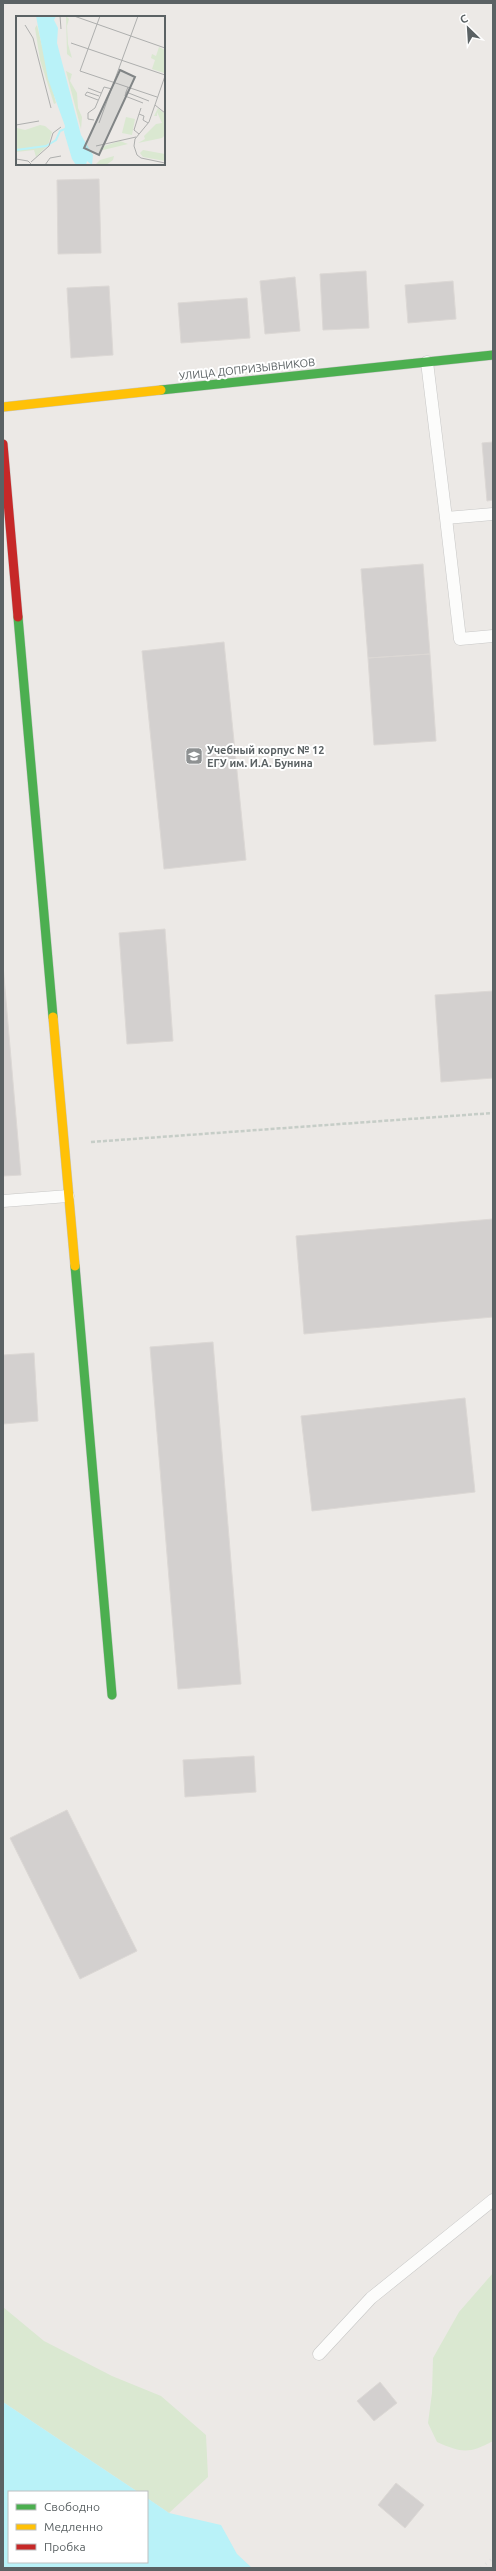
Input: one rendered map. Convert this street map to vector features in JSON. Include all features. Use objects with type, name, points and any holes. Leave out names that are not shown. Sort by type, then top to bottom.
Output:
[{"type":"street","name":"УЛИЦА ДОПРИЗЫВНИКОВ","points":[[3,407],[493,355]]},
{"type":"street","points":[[3,444],[112,1695]]},
{"type":"lane","points":[[427,362],[460,639],[493,636]]},
{"type":"lane","points":[[446,518],[493,514]]},
{"type":"lane","points":[[3,593],[16,592]]},
{"type":"lane","points":[[3,1201],[68,1196]]},
{"type":"lane","points":[[319,2354],[371,2298],[493,2200]]},
{"type":"path","points":[[64,1144],[493,1113]]},
{"type":"green space","points":[[493,2273],[493,2441],[471,2450],[459,2450],[437,2442],[428,2423],[432,2393],[433,2358],[459,2312]]},
{"type":"green space","points":[[3,2307],[44,2341],[112,2376],[161,2396],[206,2435],[208,2477],[169,2513],[148,2499],[148,2491],[136,2491],[3,2402]]},
{"type":"water","points":[[3,2402],[136,2491],[8,2491],[8,2563],[148,2563],[148,2499],[169,2513],[221,2525],[237,2554],[252,2568],[3,2568]]},
{"type":"building","points":[[99,179],[101,253],[58,254],[57,180]]},
{"type":"building","points":[[366,271],[369,328],[323,330],[320,274]]},
{"type":"building","points":[[295,277],[300,331],[265,334],[260,281]]},
{"type":"building","points":[[453,281],[456,319],[408,323],[405,285]]},
{"type":"building","points":[[109,286],[113,355],[71,358],[67,288]]},
{"type":"building","points":[[247,298],[250,338],[181,343],[178,303]]},
{"type":"building","points":[[493,442],[493,500],[487,501],[482,443]]},
{"type":"building","points":[[423,564],[430,654],[368,658],[361,569]]},
{"type":"building","name":"Учебный корпус № 12 ЕГУ им. И.А. Бунина","points":[[224,642],[246,860],[164,869],[142,651]]},
{"type":"building","points":[[430,654],[436,741],[374,745],[368,658]]},
{"type":"building","points":[[165,929],[173,1041],[127,1044],[119,933]]},
{"type":"building","points":[[3,965],[21,1175],[3,1176]]},
{"type":"building","points":[[493,991],[493,1078],[441,1082],[435,995]]},
{"type":"building","points":[[493,1219],[493,1317],[304,1334],[296,1236]]},
{"type":"building","points":[[213,1342],[241,1684],[178,1689],[150,1347]]},
{"type":"building","points":[[34,1353],[38,1421],[3,1424],[3,1355]]},
{"type":"building","points":[[465,1398],[475,1492],[312,1511],[301,1416]]},
{"type":"building","points":[[254,1756],[256,1792],[185,1797],[183,1760]]},
{"type":"building","points":[[67,1810],[137,1951],[80,1979],[10,1838]]},
{"type":"building","points":[[380,2382],[397,2403],[374,2421],[357,2401]]},
{"type":"building","points":[[396,2483],[424,2505],[405,2528],[378,2505]]},
{"type":"railway","points":[[481,2568],[493,2558]]},
{"type":"traffic: fast","points":[[161,390],[493,355]]},
{"type":"traffic: fast","points":[[18,617],[53,1017]]},
{"type":"traffic: fast","points":[[75,1266],[112,1695]]},
{"type":"traffic: slow","points":[[3,407],[161,390]]},
{"type":"traffic: slow","points":[[53,1017],[75,1266]]},
{"type":"traffic: jam","points":[[3,444],[18,617]]},
{"type":"place","name":"Учебный корпус № 12 ЕГУ им. И.А. Бунина","points":[[194,756]]}]
